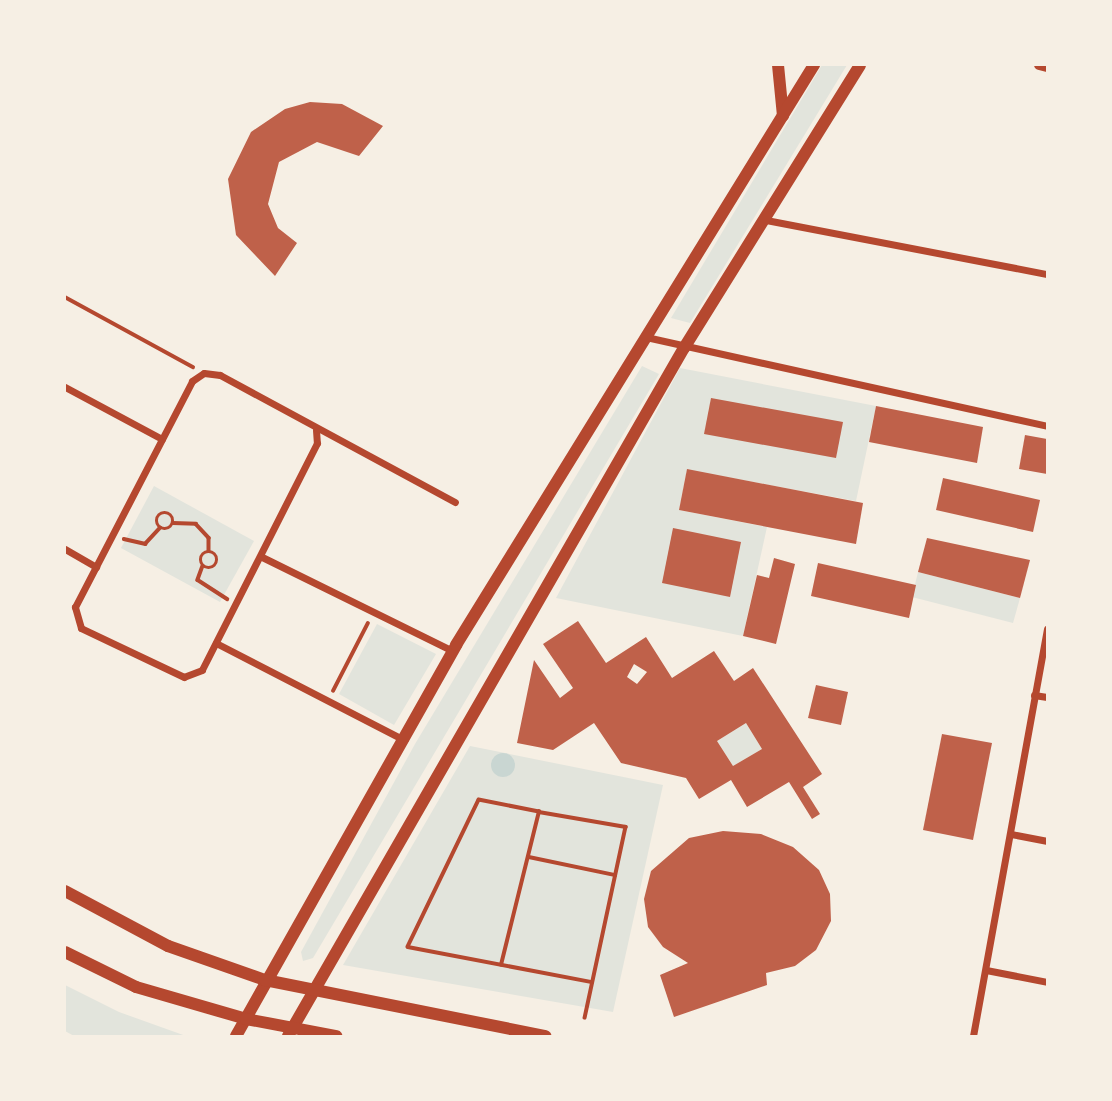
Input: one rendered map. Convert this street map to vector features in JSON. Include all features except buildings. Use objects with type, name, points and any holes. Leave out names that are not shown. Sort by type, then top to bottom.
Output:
[{"type":"main road","points":[[778,65],[783,118]]},
{"type":"main road","points":[[236,1036],[265,980],[453,651],[814,65]]},
{"type":"main road","points":[[290,1032],[684,348],[860,65]]},
{"type":"main road","points":[[65,891],[168,946],[265,980],[314,992],[545,1036]]},
{"type":"main road","points":[[65,951],[136,986],[290,1032],[336,1036]]},
{"type":"street","points":[[1039,65],[1047,67]]},
{"type":"street","points":[[766,220],[1047,274]]},
{"type":"street","points":[[646,337],[684,348],[1047,426]]},
{"type":"street","points":[[316,430],[317,443],[262,557],[202,670],[184,677],[81,628],[75,607],[192,381],[204,373],[220,375],[316,430],[455,502]]},
{"type":"street","points":[[65,387],[162,439]]},
{"type":"street","points":[[65,549],[96,567]]},
{"type":"street","points":[[262,557],[453,651]]},
{"type":"street","points":[[973,1036],[1047,629]]},
{"type":"street","points":[[216,643],[404,740]]},
{"type":"street","points":[[1034,695],[1047,697]]},
{"type":"street","points":[[1010,834],[1047,841]]},
{"type":"street","points":[[986,970],[1047,982]]},
{"type":"path","points":[[65,297],[204,373]]},
{"type":"path","points":[[160,528],[160,514],[169,514],[173,523]]},
{"type":"path","points":[[112,534],[145,544],[160,528],[173,523],[196,524],[209,538],[209,551],[216,563],[203,566]]},
{"type":"path","points":[[209,551],[202,555],[203,586],[237,604]]},
{"type":"path","points":[[328,700],[374,612]]},
{"type":"path","points":[[585,1018],[626,827],[479,800],[408,947],[592,982]]},
{"type":"path","points":[[501,965],[539,812]]},
{"type":"path","points":[[529,857],[615,875]]},
{"type":"shaded area","points":[[822,65],[847,65],[690,323],[671,318]]},
{"type":"shaded area","points":[[642,366],[659,374],[313,958],[303,961],[301,952],[415,744]]},
{"type":"shaded area","points":[[680,368],[876,406],[856,501],[687,470],[679,510],[767,527],[743,636],[556,598]]},
{"type":"shaded area","points":[[154,486],[254,541],[220,602],[121,548]]},
{"type":"shaded area","points":[[918,572],[1020,598],[1013,623],[912,597]]},
{"type":"shaded area","points":[[377,624],[436,654],[394,725],[339,694]]},
{"type":"shaded area","points":[[746,723],[762,749],[733,766],[717,741]]},
{"type":"shaded area","points":[[470,746],[663,785],[613,1012],[343,965]]},
{"type":"shaded area","points":[[498,753],[508,753],[515,760],[515,770],[508,777],[498,777],[491,770],[491,760]]},
{"type":"shaded area","points":[[65,985],[119,1012],[186,1036],[74,1036],[65,1031]]}]
